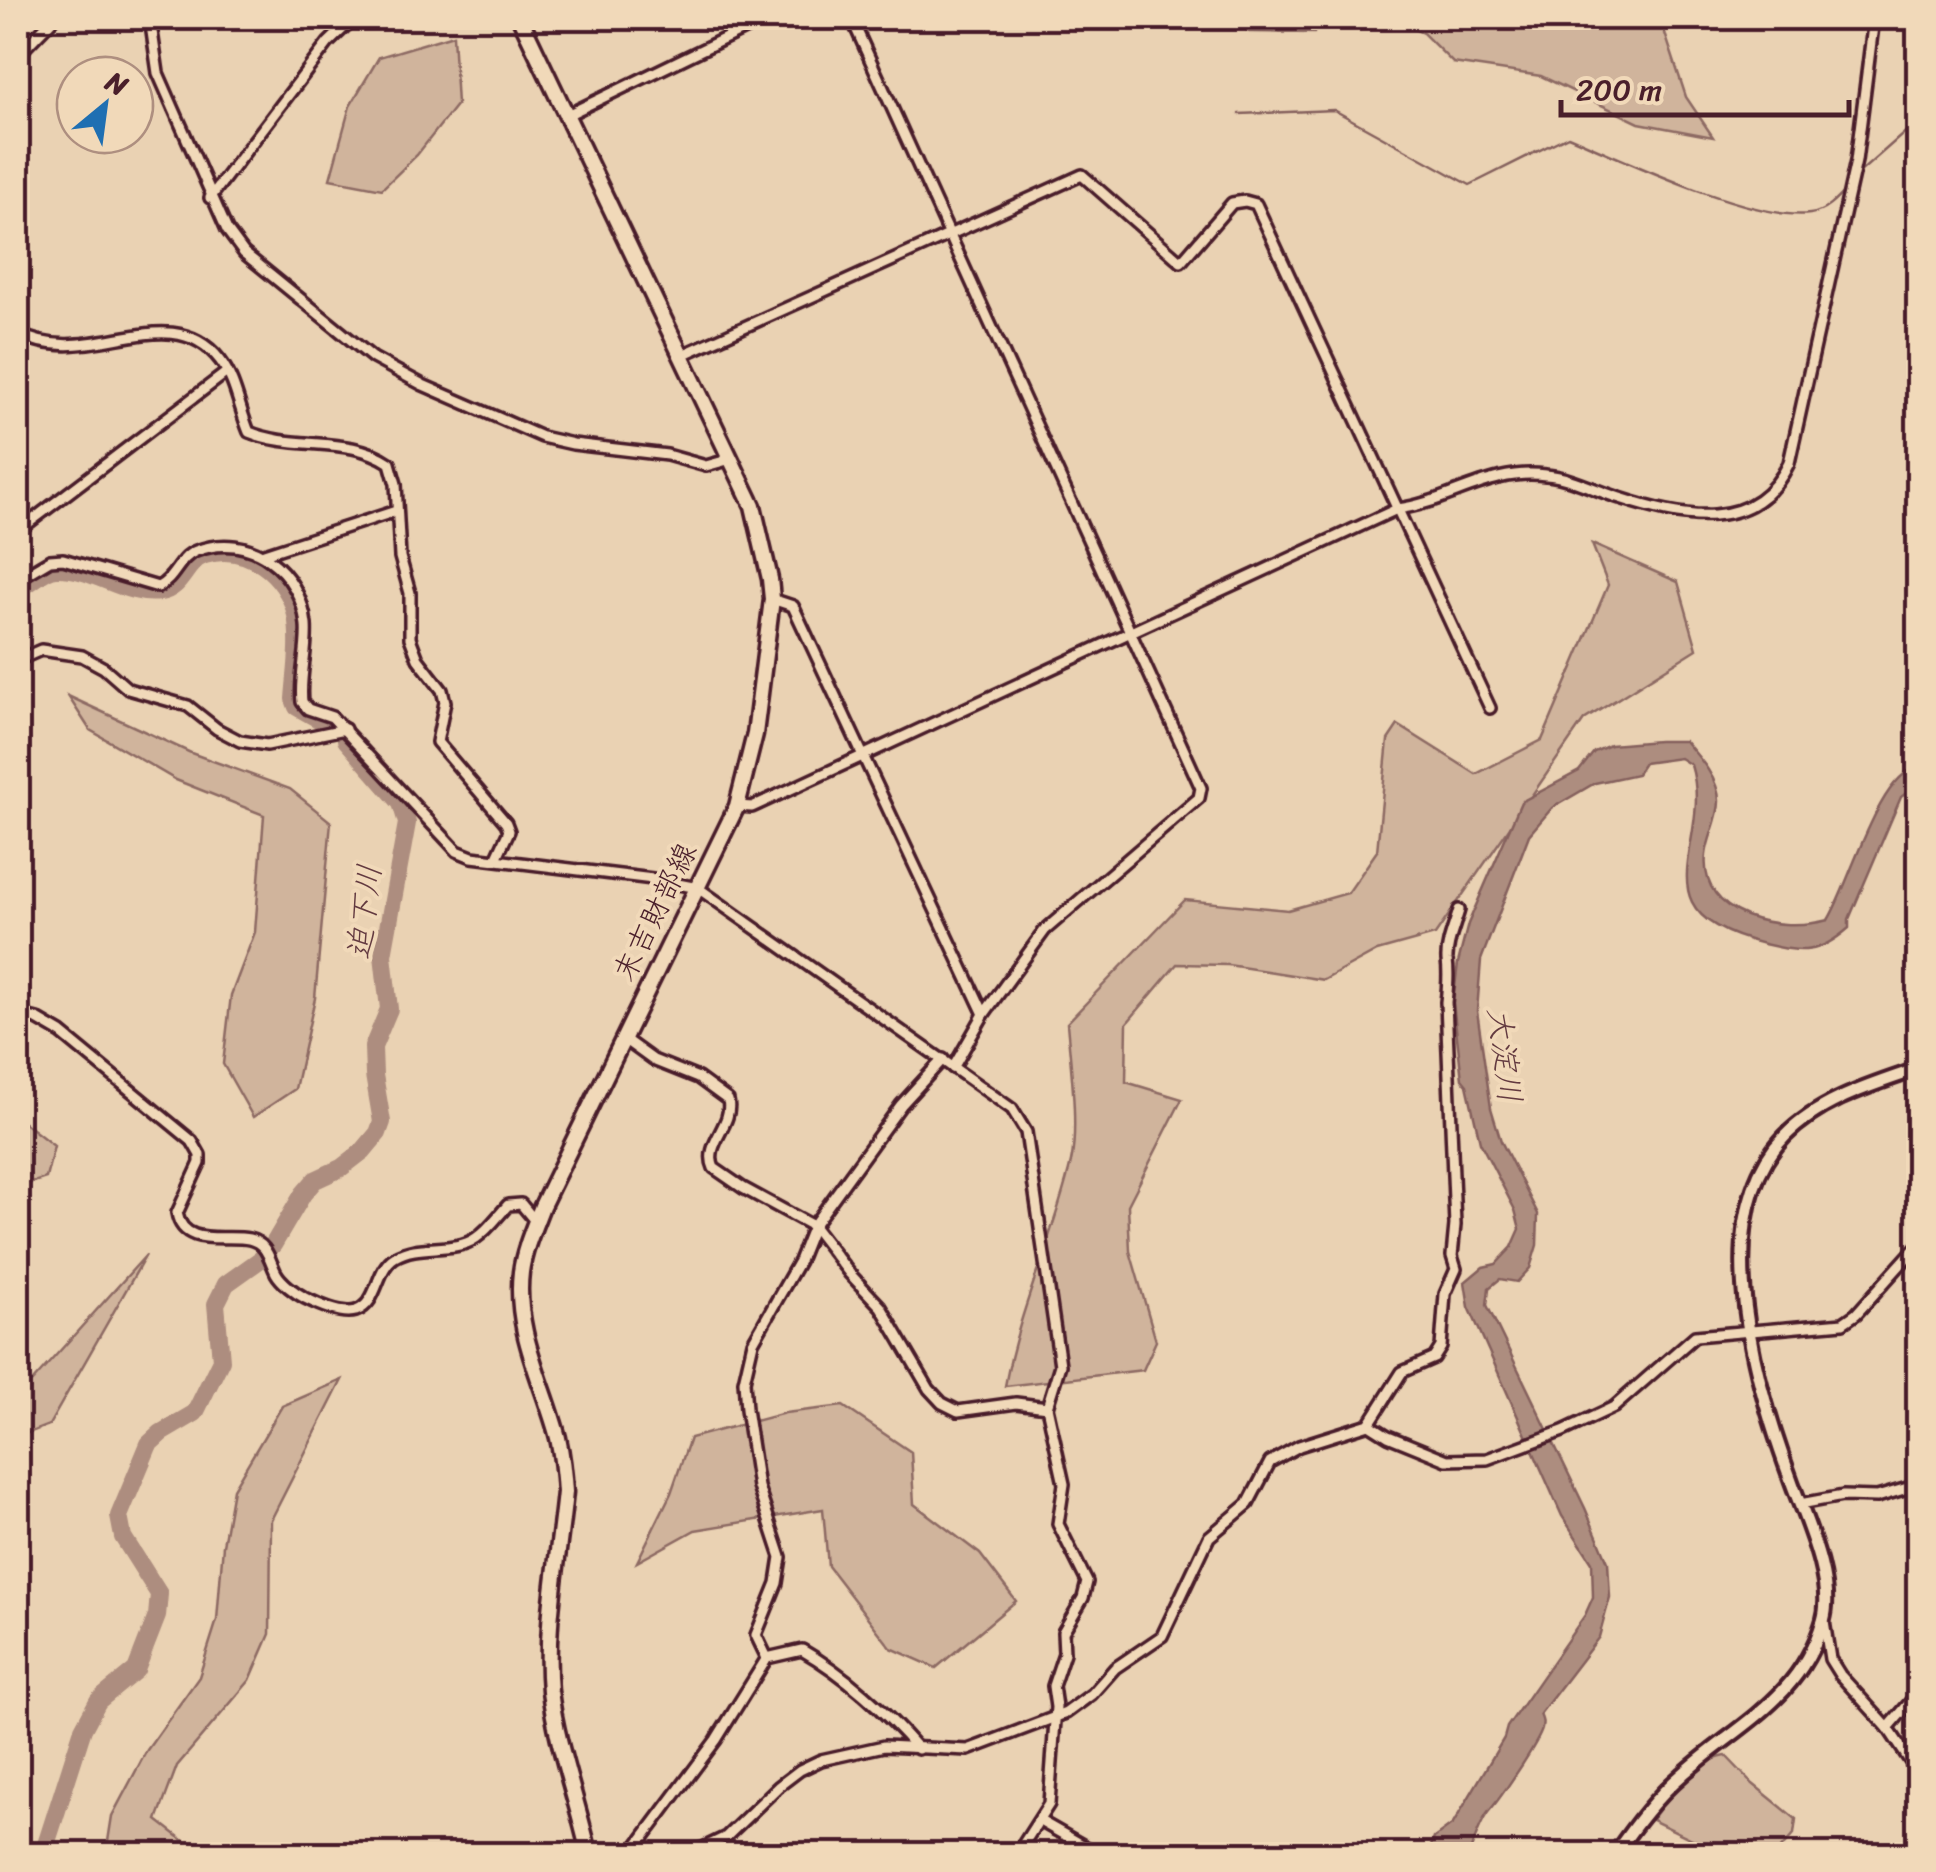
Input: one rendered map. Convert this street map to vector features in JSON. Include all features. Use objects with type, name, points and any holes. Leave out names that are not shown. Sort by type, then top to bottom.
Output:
[{"type":"main road","name":"末吉財部線","points":[[520,18],[753,506],[772,599],[758,715],[737,806],[536,1222],[521,1271],[522,1314],[534,1367],[558,1439],[566,1492],[550,1645],[550,1688],[560,1752],[589,1854]]},
{"type":"street","points":[[18,54],[54,18]]},
{"type":"street","points":[[150,18],[158,73],[227,230],[244,253],[337,330],[390,370],[542,436],[573,444],[668,455],[706,466],[731,459]]},
{"type":"street","points":[[210,198],[328,43],[354,18]]},
{"type":"street","points":[[567,115],[768,18]]},
{"type":"street","points":[[816,18],[854,24],[1202,791],[1199,798],[1045,930],[984,1014],[954,1068]]},
{"type":"street","points":[[737,806],[752,808],[1398,509],[1420,506],[1472,483],[1504,475],[1546,474],[1623,500],[1699,517],[1725,516],[1743,510],[1768,491],[1789,463],[1856,162],[1874,18]]},
{"type":"street","points":[[682,355],[1082,175],[1182,262],[1232,203],[1256,204],[1490,708]]},
{"type":"street","points":[[18,333],[59,347],[163,332],[187,333],[203,344],[227,372],[249,432],[266,439],[362,450],[390,463],[396,484],[400,557],[410,593],[410,638],[446,702],[437,742],[506,822],[508,831],[496,860]]},
{"type":"street","points":[[18,531],[227,372]]},
{"type":"street","points":[[264,554],[396,511]]},
{"type":"street","points":[[18,579],[50,560],[63,560],[158,587],[174,577],[184,558],[198,550],[241,547],[264,554],[281,568],[300,600],[306,640],[302,702],[332,717],[345,729],[458,851],[472,857],[653,878],[698,888],[1012,1108],[1026,1132],[1060,1365],[1047,1407],[1064,1484],[1058,1524],[1086,1582],[1083,1598],[1062,1632],[1064,1653],[1053,1686],[1052,1792],[1040,1821],[1017,1854]]},
{"type":"street","points":[[772,599],[792,606],[984,1014]]},
{"type":"street","points":[[18,660],[41,650],[82,656],[128,688],[188,706],[240,741],[267,745],[345,729]]},
{"type":"street","points":[[673,1854],[703,1848],[726,1837],[779,1786],[821,1760],[884,1746],[968,1750],[1066,1713],[1092,1694],[1115,1668],[1162,1636],[1209,1537],[1248,1504],[1270,1462],[1300,1446],[1369,1424],[1402,1372],[1434,1358],[1440,1347],[1445,1294],[1456,1268],[1452,1256],[1455,1225],[1446,1002],[1449,944],[1459,910]]},
{"type":"street","points":[[18,1014],[60,1033],[192,1141],[200,1163],[178,1214],[183,1227],[198,1236],[250,1239],[258,1243],[272,1259],[281,1279],[301,1296],[324,1306],[348,1312],[362,1308],[384,1268],[396,1256],[475,1239],[508,1205],[521,1204],[536,1222]]},
{"type":"street","points":[[624,1039],[653,1060],[698,1078],[728,1100],[730,1114],[712,1153],[714,1168],[814,1226],[888,1317],[929,1388],[942,1403],[958,1411],[1016,1403],[1047,1407]]},
{"type":"street","points":[[766,1658],[756,1635],[777,1583],[781,1557],[758,1487],[744,1381],[753,1342],[799,1261],[814,1226],[901,1105],[943,1058]]},
{"type":"street","points":[[1918,1069],[1818,1110],[1783,1138],[1756,1178],[1748,1208],[1743,1266],[1749,1332],[1772,1428],[1819,1562],[1830,1658],[1840,1675],[1888,1728],[1918,1772]]},
{"type":"street","points":[[1369,1424],[1447,1460],[1487,1459],[1614,1407],[1696,1336],[1843,1323],[1856,1314],[1918,1245]]},
{"type":"street","points":[[1800,1504],[1918,1489]]},
{"type":"street","points":[[1615,1854],[1662,1793],[1790,1687],[1824,1619]]},
{"type":"street","points":[[631,1854],[716,1740],[766,1658],[802,1650],[823,1662],[898,1726],[918,1749]]},
{"type":"street","points":[[1888,1728],[1918,1693]]},
{"type":"street","points":[[1040,1821],[1098,1854]]},
{"type":"shaded area","points":[[1232,18],[1321,18],[1314,33],[1249,32]]},
{"type":"shaded area","points":[[1389,18],[1660,18],[1686,97],[1713,137],[1639,123],[1541,76],[1453,63],[1423,33]]},
{"type":"shaded area","points":[[453,35],[457,104],[417,155],[382,189],[330,179],[350,106],[379,57]]},
{"type":"shaded area","points":[[1592,544],[1678,582],[1697,649],[1584,720],[1435,935],[1377,951],[1324,980],[1228,965],[1177,964],[1127,1023],[1126,1082],[1182,1099],[1128,1205],[1130,1251],[1156,1341],[1143,1370],[1005,1386],[1071,1162],[1074,1112],[1067,1023],[1185,900],[1288,910],[1348,893],[1377,851],[1388,740],[1398,725],[1476,774],[1542,740],[1608,585]]},
{"type":"shaded area","points":[[68,696],[191,753],[290,789],[331,822],[315,998],[295,1089],[253,1117],[223,1064],[231,995],[255,932],[264,815],[176,780],[90,730]]},
{"type":"shaded area","points":[[1685,741],[1716,785],[1719,808],[1706,855],[1707,876],[1715,894],[1729,907],[1766,922],[1809,924],[1828,920],[1877,810],[1890,790],[1903,775],[1918,767],[1918,784],[1901,797],[1849,919],[1849,928],[1810,950],[1764,944],[1724,930],[1700,914],[1689,894],[1687,872],[1696,794],[1691,765],[1680,758],[1644,763],[1637,774],[1595,783],[1552,808],[1529,835],[1481,960],[1477,1011],[1491,1108],[1501,1141],[1538,1214],[1537,1245],[1530,1268],[1517,1282],[1500,1279],[1489,1288],[1487,1305],[1608,1562],[1610,1597],[1599,1637],[1540,1714],[1543,1723],[1539,1736],[1483,1820],[1469,1854],[1428,1854],[1434,1838],[1453,1824],[1507,1727],[1585,1615],[1593,1597],[1592,1562],[1562,1516],[1469,1307],[1465,1282],[1483,1267],[1496,1264],[1512,1247],[1520,1229],[1515,1210],[1480,1142],[1467,1085],[1462,1079],[1453,1003],[1458,963],[1468,924],[1521,802],[1579,771],[1594,752],[1610,745]]},
{"type":"shaded area","points":[[18,1118],[54,1146],[46,1178],[18,1187]]},
{"type":"shaded area","points":[[146,1255],[49,1425],[18,1437],[18,1387],[32,1382]]},
{"type":"shaded area","points":[[342,1380],[271,1520],[270,1634],[250,1680],[177,1766],[157,1820],[201,1854],[106,1854],[112,1816],[147,1750],[199,1677],[217,1620],[223,1545],[233,1489],[282,1406]]},
{"type":"shaded area","points":[[843,1406],[911,1452],[914,1504],[980,1554],[1016,1601],[936,1668],[891,1648],[828,1566],[823,1509],[695,1530],[637,1562],[671,1493],[690,1438],[785,1413]]},
{"type":"shaded area","points":[[1726,1756],[1796,1819],[1794,1834],[1776,1854],[1723,1854],[1652,1820],[1692,1772]]},
{"type":"waterway","points":[[1239,114],[1334,110],[1470,185],[1568,136],[1688,187],[1785,214],[1821,211],[1847,188]]},
{"type":"waterway","points":[[1860,172],[1918,121]]},
{"type":"waterway","name":"迫下川","points":[[18,588],[57,568],[83,572],[134,590],[160,592],[174,586],[192,563],[205,555],[221,552],[250,558],[275,575],[292,600],[298,636],[294,699],[297,707],[329,725]]},
{"type":"waterway","name":"迫下川","points":[[273,1245],[315,1180],[341,1168],[363,1151],[382,1122],[373,1047],[389,1009],[383,955],[407,823],[401,803],[346,740]]},
{"type":"waterway","name":"迫下川","points":[[43,1854],[83,1729],[98,1701],[136,1670],[157,1616],[159,1594],[123,1537],[119,1516],[149,1444],[195,1413],[221,1360],[216,1304],[226,1284],[261,1259]]},
{"type":"water label","name":"大淀川","points":[[1505,1055]]}]
